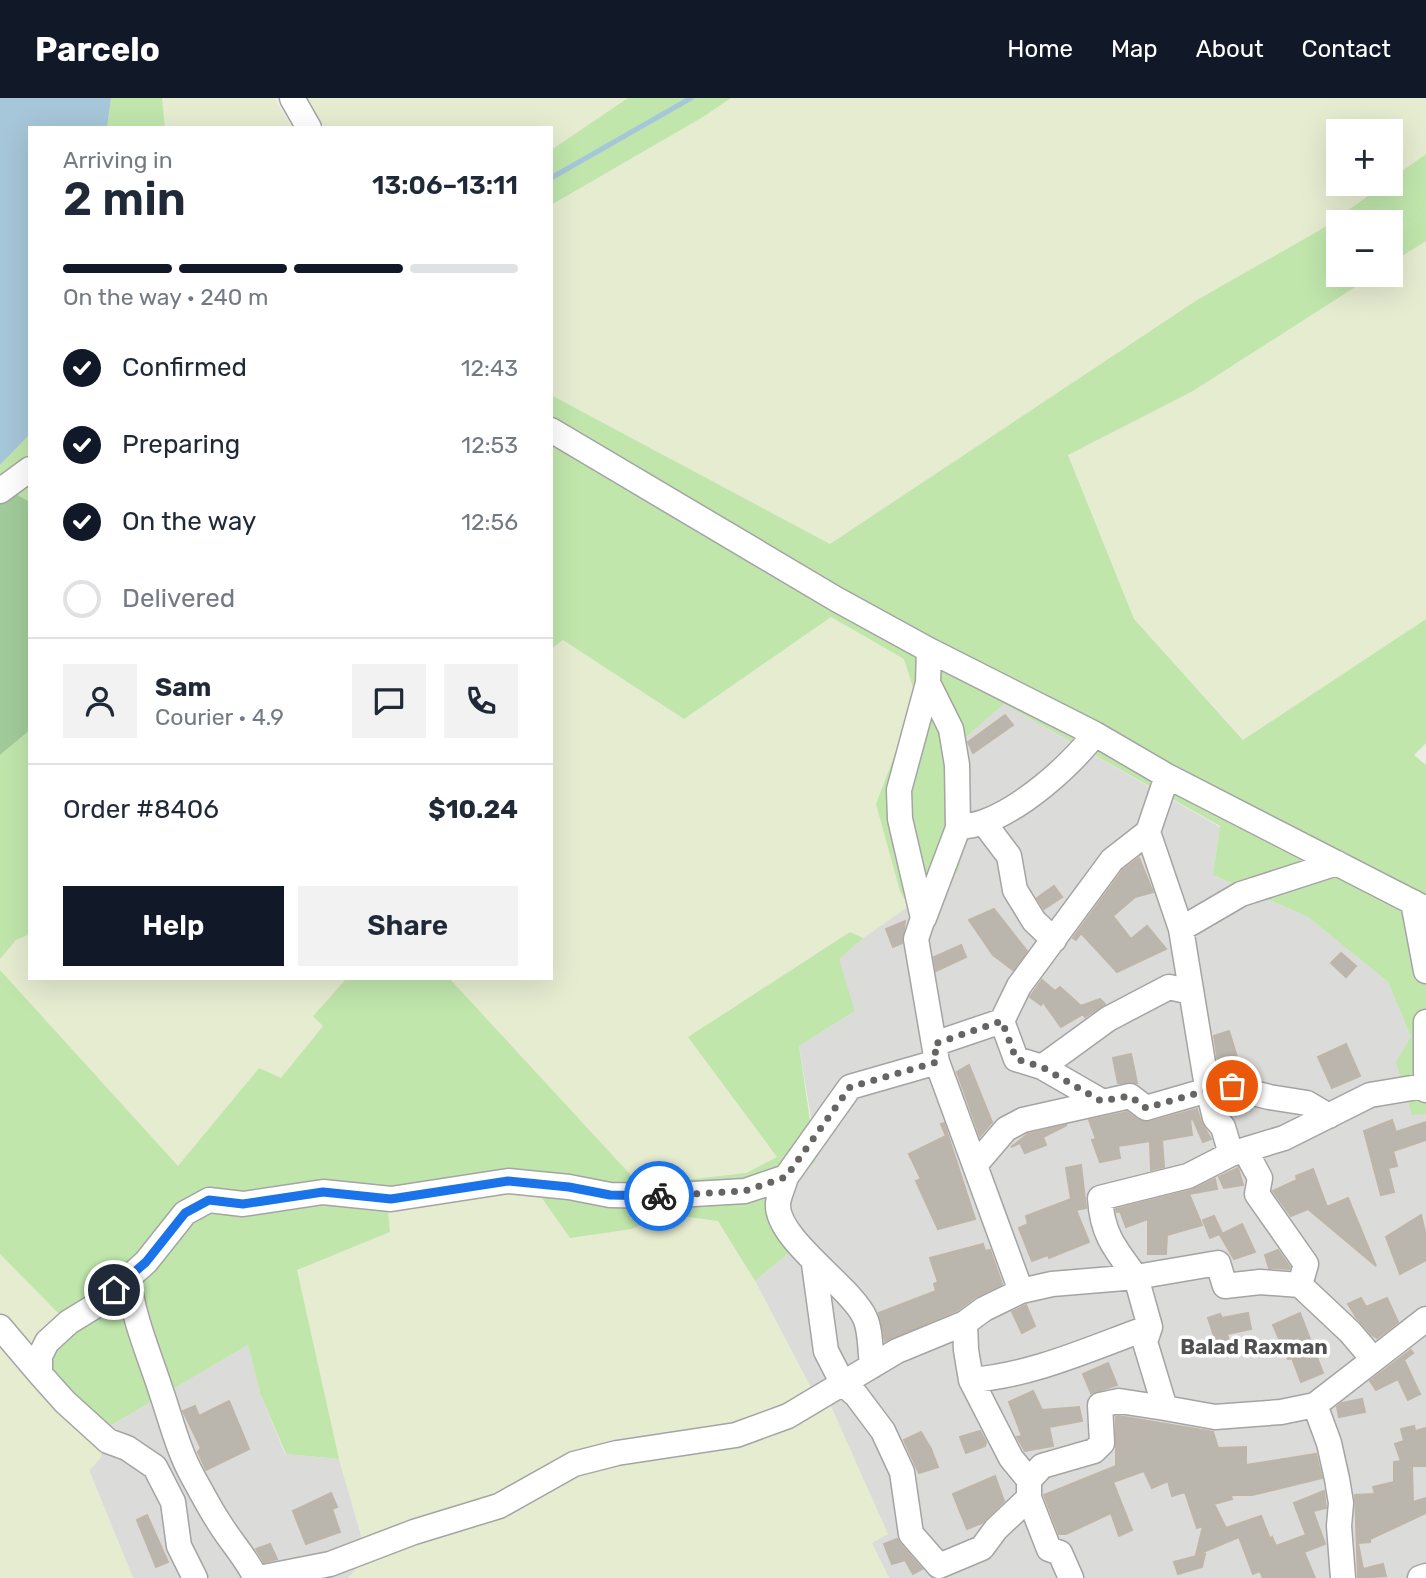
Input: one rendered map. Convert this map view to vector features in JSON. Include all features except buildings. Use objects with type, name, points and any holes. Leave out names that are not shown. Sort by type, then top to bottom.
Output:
[{"type":"street","points":[[292,98],[308,126]]},
{"type":"street","points":[[553,431],[929,650],[1095,734],[1167,776],[1420,905],[1426,971]]},
{"type":"street","points":[[0,491],[28,470]]},
{"type":"street","points":[[923,918],[900,819],[899,790],[928,683],[929,650]]},
{"type":"street","points":[[928,683],[951,729],[957,765],[958,828],[916,939],[936,1053],[950,1102],[976,1164],[1021,1291]]},
{"type":"street","points":[[958,828],[984,822],[1013,806],[1073,761],[1095,734]]},
{"type":"street","points":[[781,1219],[778,1204],[786,1177],[850,1087],[936,1053],[1002,1021],[1019,986],[1112,860],[1148,832],[1167,776]]},
{"type":"street","points":[[984,822],[1009,856],[1016,890],[1028,911],[1034,921],[1054,940]]},
{"type":"street","points":[[1148,832],[1181,929],[1215,1118],[1260,1178],[1257,1194],[1306,1264],[1300,1285]]},
{"type":"street","points":[[1181,929],[1241,894],[1337,863]]},
{"type":"street","points":[[1042,1067],[1108,1019],[1169,987],[1191,992]]},
{"type":"street","points":[[1002,1021],[1016,1059],[1042,1067],[1101,1101]]},
{"type":"street","points":[[1165,1408],[1146,1342],[1150,1327],[1136,1277],[1110,1242],[1101,1216],[1100,1198],[1188,1176],[1238,1152],[1284,1138],[1370,1095],[1425,1088],[1426,1022]]},
{"type":"street","points":[[976,1164],[1006,1129],[1023,1120],[1130,1096],[1146,1108],[1207,1085],[1307,1103],[1329,1116]]},
{"type":"street","points":[[40,1374],[40,1356],[47,1342],[69,1322],[100,1303],[146,1262],[185,1213],[209,1200],[243,1204],[323,1192],[391,1199],[508,1181],[569,1187],[610,1195],[660,1196],[745,1191],[786,1177]]},
{"type":"street","points":[[745,1191],[755,1203],[781,1219],[814,1264],[843,1289],[865,1318],[872,1366]]},
{"type":"street","points":[[128,1278],[132,1307],[146,1352],[191,1474],[214,1514],[258,1578],[330,1564],[414,1532],[499,1506],[573,1464],[617,1453],[736,1435],[788,1416],[897,1351],[965,1322],[984,1309],[1021,1291],[1084,1280],[1136,1277],[1218,1263],[1225,1286],[1260,1282],[1300,1285],[1350,1332],[1373,1359]]},
{"type":"street","points":[[814,1264],[826,1352],[843,1384],[856,1395],[884,1431],[902,1472],[911,1534],[939,1566],[982,1548],[1029,1489],[1042,1465],[1094,1451],[1102,1443],[1100,1405],[1119,1401],[1215,1417],[1281,1412],[1315,1405],[1426,1319]]},
{"type":"street","points":[[965,1322],[971,1380],[1029,1489],[1049,1549],[1060,1553],[1071,1578]]},
{"type":"street","points":[[0,1327],[40,1374],[108,1441],[127,1448],[155,1467],[173,1502],[178,1546],[195,1578]]},
{"type":"street","points":[[971,1380],[1002,1378],[1150,1327]]},
{"type":"street","points":[[1315,1405],[1329,1443],[1339,1491],[1343,1578]]},
{"type":"street","points":[[1420,1578],[1426,1576]]},
{"type":"shaded area","points":[[1004,704],[1220,827],[1213,875],[1308,917],[1388,982],[1411,1037],[1412,1114],[1426,1114],[1426,1578],[889,1578],[871,1543],[887,1533],[755,1281],[790,1252],[784,1205],[812,1124],[799,1046],[855,1011],[838,959],[863,938],[958,872],[956,746]]},
{"type":"shaded area","points":[[248,1345],[260,1393],[285,1454],[339,1459],[363,1542],[359,1566],[348,1578],[133,1578],[89,1470],[101,1457],[103,1430]]},
{"type":"green space","points":[[111,98],[162,98],[165,126],[107,126]]},
{"type":"green space","points":[[162,98],[274,98],[291,126],[165,126]]},
{"type":"green space","points":[[300,98],[628,98],[553,149],[553,126],[313,126]]},
{"type":"green space","points":[[628,98],[731,98],[553,204],[553,149]]},
{"type":"green space","points":[[731,98],[1426,98],[1426,154],[1403,170],[1403,119],[1326,119],[1326,196],[1368,196],[1348,210],[1326,210],[1326,226],[1320,230],[1197,300],[830,544],[553,396],[553,204]]},
{"type":"green space","points":[[1426,154],[1426,241],[1403,255],[1403,210],[1348,210],[1368,196],[1403,196],[1403,170]]},
{"type":"green space","points":[[1326,226],[1326,287],[1355,287],[1193,391],[1068,455],[1134,619],[1243,740],[1426,619],[1426,743],[1414,755],[1426,765],[1426,1114],[1412,1115],[1396,1062],[1411,1037],[1388,982],[1308,917],[1213,875],[1220,826],[1004,704],[956,746],[966,838],[958,872],[909,906],[900,891],[876,804],[900,741],[913,688],[904,659],[831,617],[684,719],[563,640],[553,648],[553,396],[830,544],[1197,300]]},
{"type":"green space","points":[[1426,241],[1426,619],[1244,740],[1134,619],[1068,454],[1193,391],[1355,287],[1403,287],[1403,255]]},
{"type":"green space","points":[[28,436],[28,501],[0,485],[0,465]]},
{"type":"green space","points":[[0,485],[28,501],[28,732],[0,755]]},
{"type":"green space","points":[[831,617],[904,659],[913,688],[900,741],[909,906],[863,938],[850,932],[688,1037],[778,1157],[746,1173],[640,1185],[451,980],[553,980],[553,647],[563,639],[684,719]]},
{"type":"green space","points":[[28,732],[28,935],[16,940],[0,959],[0,755]]},
{"type":"green space","points":[[850,932],[863,938],[839,959],[855,1011],[799,1046],[816,1161],[795,1183],[786,1201],[790,1252],[755,1281],[718,1221],[666,1214],[632,1229],[570,1238],[532,1184],[388,1211],[390,1232],[297,1270],[339,1459],[286,1454],[260,1393],[248,1345],[103,1430],[28,1354],[64,1319],[0,1254],[0,970],[178,1166],[259,1068],[281,1078],[323,1026],[313,1016],[345,980],[451,980],[640,1185],[746,1173],[777,1157],[688,1037]]},
{"type":"green space","points":[[28,935],[28,980],[345,980],[313,1015],[323,1026],[281,1079],[259,1068],[178,1167],[0,970],[0,959],[16,940]]},
{"type":"green space","points":[[533,1184],[632,1229],[666,1214],[719,1221],[755,1281],[811,1389],[831,1406],[888,1534],[872,1543],[889,1578],[348,1578],[359,1566],[363,1542],[339,1459],[297,1270],[390,1232],[387,1211]]},
{"type":"green space","points":[[0,1254],[65,1319],[103,1430],[101,1457],[89,1471],[133,1578],[0,1578]]},
{"type":"water","points":[[0,98],[111,98],[107,126],[28,126],[28,436],[0,465]]},
{"type":"waterway","points":[[553,177],[691,98]]},
{"type":"way so far","points":[[659,1196],[745,1191],[786,1177],[850,1087],[905,1069],[937,1062],[934,1044],[1002,1021],[1016,1059],[1042,1067],[1101,1101],[1130,1096],[1146,1108],[1208,1090],[1206,1081],[1232,1086]]},
{"type":"district","name":"Balad Raxman","points":[[1254,1347]]},
{"type":"route","points":[[114,1290],[146,1262],[185,1213],[209,1200],[243,1204],[323,1192],[391,1199],[508,1181],[569,1187],[610,1195],[659,1196]]}]
